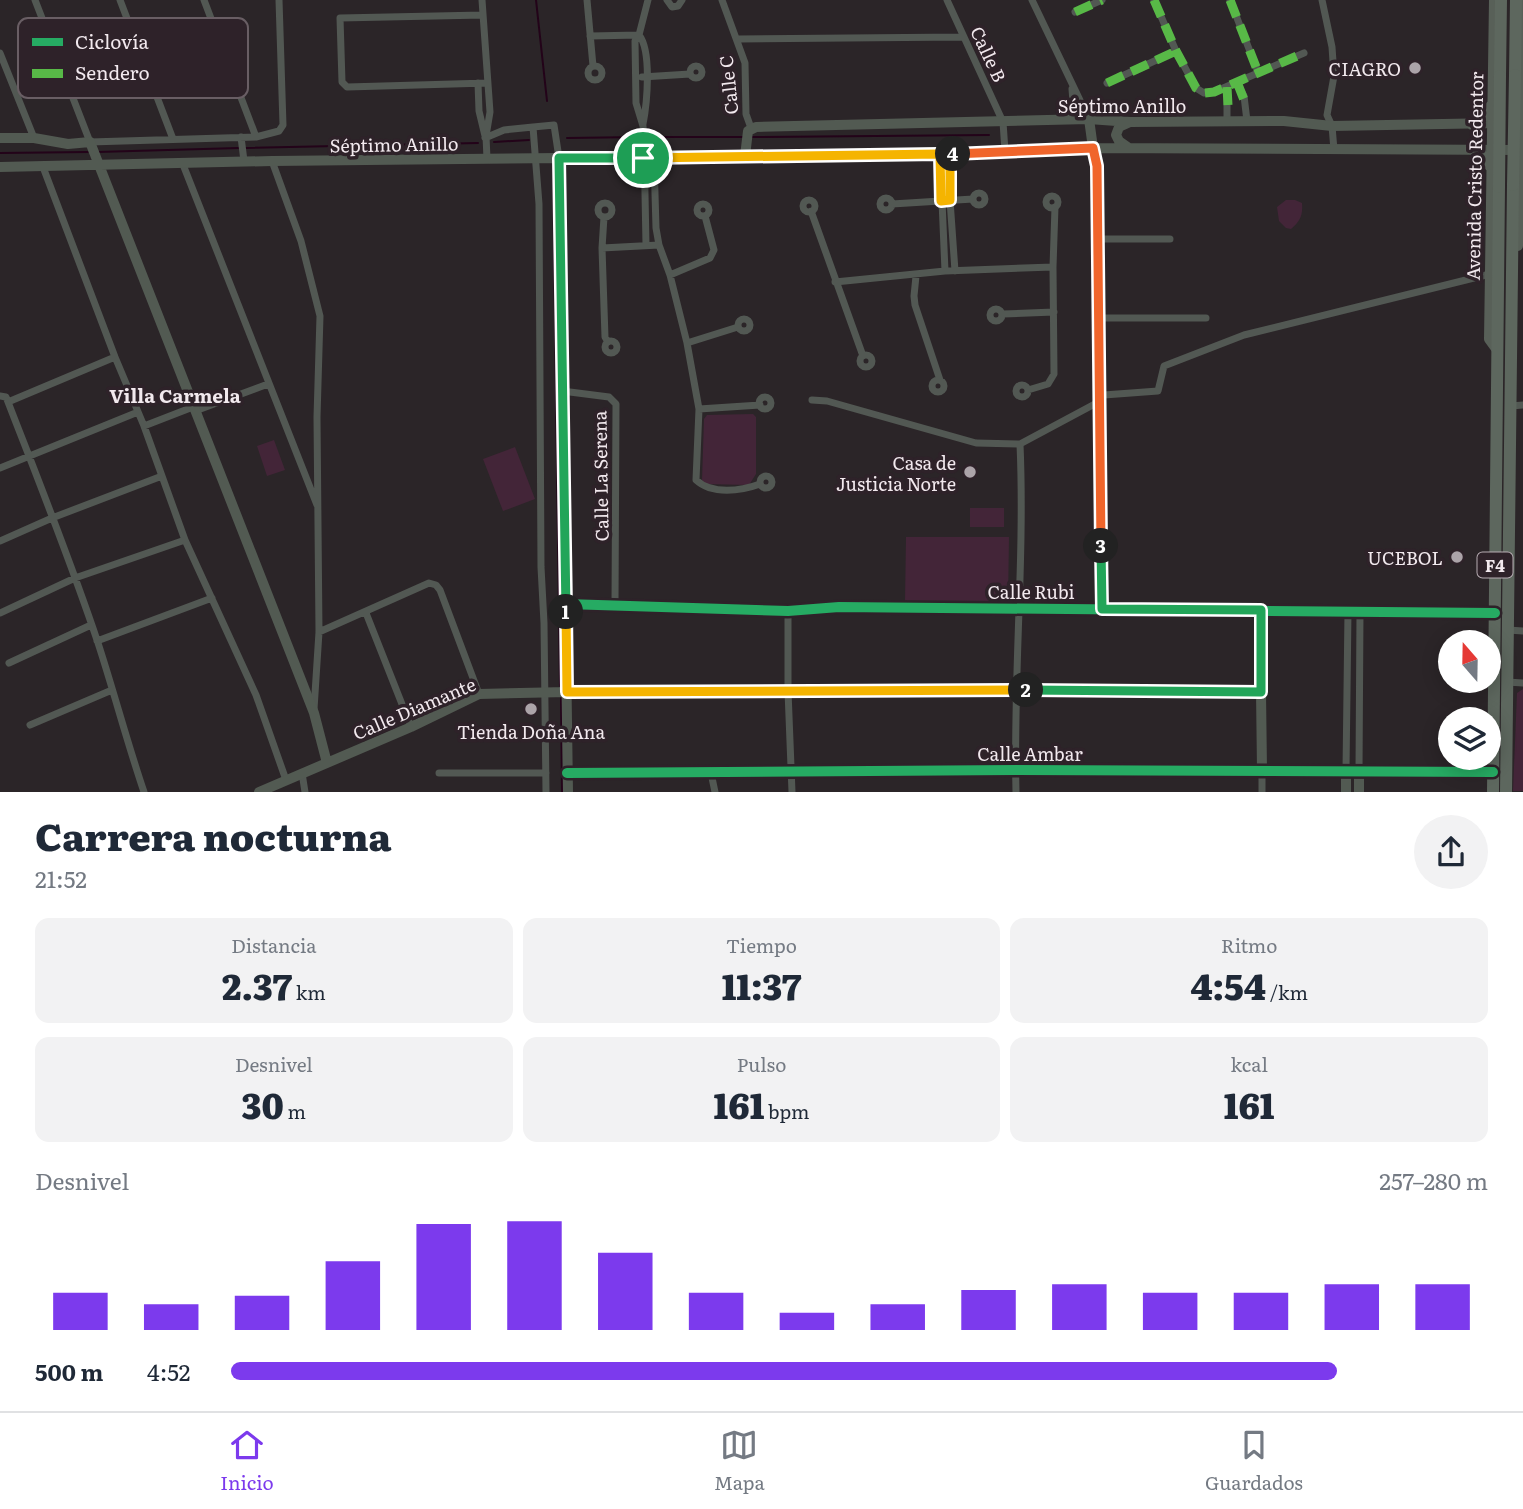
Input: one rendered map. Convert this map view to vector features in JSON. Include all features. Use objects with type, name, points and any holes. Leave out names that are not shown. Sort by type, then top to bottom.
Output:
[{"type":"highway","name":"Avenida Cristo Redentor","points":[[1499,786],[1495,613],[1501,0]]},
{"type":"highway","name":"F4","points":[[1499,786],[1507,682],[1517,406],[1511,349],[1520,164],[1515,75],[1516,0]]},
{"type":"main road","name":"Avenida Cristo Redentor","points":[[1494,0],[1489,339],[1497,350]]},
{"type":"main road","points":[[1511,349],[1517,336],[1521,252],[1523,0]]},
{"type":"main road","name":"Séptimo Anillo","points":[[748,133],[1088,119],[1130,122],[1284,121],[1332,126],[1472,125],[1493,113]]},
{"type":"main road","points":[[1472,125],[1493,113],[1498,118],[1522,118]]},
{"type":"main road","points":[[1088,119],[1093,148]]},
{"type":"main road","points":[[1129,148],[1119,141],[1116,132],[1119,127],[1130,122]]},
{"type":"main road","points":[[745,156],[748,133]]},
{"type":"main road","name":"Séptimo Anillo","points":[[0,138],[34,138],[94,154],[182,162],[243,150],[272,161],[945,154],[1093,148],[1492,148],[1520,164]]},
{"type":"main road","points":[[1470,149],[1487,159],[1492,166],[1502,152],[1515,155],[1520,164]]},
{"type":"main road","name":"Séptimo Anillo","points":[[0,167],[43,167],[94,154]]},
{"type":"main road","points":[[94,154],[314,713],[327,763]]},
{"type":"main road","points":[[559,158],[566,604],[557,692],[568,792]]},
{"type":"main road","name":"Calle Diamante","points":[[259,792],[411,727],[479,694],[1016,690],[1261,692]]},
{"type":"main road","points":[[1261,692],[1262,770]]},
{"type":"main road","name":"Calle Ambar","points":[[1262,770],[1359,771],[1499,786]]},
{"type":"main road","points":[[1346,771],[1346,792]]},
{"type":"main road","points":[[1359,771],[1359,792]]},
{"type":"street","points":[[35,0],[42,18]]},
{"type":"street","points":[[120,0],[127,18]]},
{"type":"street","points":[[204,0],[211,18]]},
{"type":"street","name":"Séptimo Anillo","points":[[94,154],[173,139],[243,150],[256,137],[274,134],[283,125],[279,0]]},
{"type":"street","points":[[482,0],[490,119],[486,137]]},
{"type":"street","points":[[587,0],[593,66]]},
{"type":"street","points":[[648,0],[635,41],[636,103],[649,158],[659,245],[670,275],[687,343],[699,409],[696,480],[705,488],[711,489],[742,489],[760,484]]},
{"type":"street","points":[[667,0],[673,7],[678,6],[682,0]]},
{"type":"street","name":"Calle C","points":[[722,0],[745,63],[748,133]]},
{"type":"street","name":"Calle B","points":[[947,0],[1003,122]]},
{"type":"street","points":[[1032,0],[1088,119]]},
{"type":"street","points":[[1075,12],[1102,0]]},
{"type":"street","points":[[1154,0],[1176,51],[1199,91],[1209,93],[1227,87],[1304,53]]},
{"type":"street","points":[[1231,0],[1258,72]]},
{"type":"street","points":[[1322,0],[1332,47],[1334,76],[1327,115],[1332,126],[1334,150]]},
{"type":"street","points":[[483,15],[343,16],[339,20],[342,82],[347,87],[488,83]]},
{"type":"street","points":[[590,36],[639,35]]},
{"type":"street","points":[[639,35],[644,41],[646,77],[647,102],[643,128]]},
{"type":"street","points":[[738,39],[962,37]]},
{"type":"street","points":[[1107,83],[1176,51]]},
{"type":"street","points":[[0,53],[34,138]]},
{"type":"street","points":[[635,78],[690,74]]},
{"type":"street","points":[[1237,82],[1244,96],[1247,121]]},
{"type":"street","points":[[478,83],[480,118],[486,137],[487,159]]},
{"type":"street","points":[[1227,87],[1227,121]]},
{"type":"street","points":[[1069,120],[1073,108],[1072,88]]},
{"type":"street","points":[[73,98],[94,154]]},
{"type":"street","points":[[157,98],[173,139]]},
{"type":"street","points":[[241,98],[256,137]]},
{"type":"street","points":[[1003,122],[1005,151]]},
{"type":"street","points":[[486,137],[504,130],[554,125],[559,158]]},
{"type":"street","points":[[533,127],[539,204],[541,567],[557,692],[546,792]]},
{"type":"street","points":[[1093,148],[1097,166],[1102,609]]},
{"type":"street","points":[[945,154],[954,271]]},
{"type":"street","points":[[945,154],[941,201],[945,271]]},
{"type":"street","points":[[646,245],[649,158]]},
{"type":"street","points":[[272,161],[301,241],[320,316],[317,416],[319,632],[314,713]]},
{"type":"street","points":[[182,162],[318,509]]},
{"type":"street","points":[[43,167],[144,426],[185,540],[256,695],[286,780]]},
{"type":"street","points":[[892,204],[973,199]]},
{"type":"street","points":[[1028,390],[1048,384],[1054,374],[1055,207]]},
{"type":"street","points":[[811,211],[863,356]]},
{"type":"street","points":[[670,275],[710,258],[713,254],[705,216]]},
{"type":"street","points":[[604,217],[601,248],[605,337],[608,342]]},
{"type":"street","points":[[1097,239],[1170,239]]},
{"type":"street","points":[[601,248],[659,245]]},
{"type":"street","points":[[835,282],[945,271],[1053,267]]},
{"type":"street","points":[[812,400],[827,401],[976,443],[1020,444],[1100,401],[1104,395],[1158,391],[1164,366],[1244,335],[1490,274]]},
{"type":"street","points":[[916,276],[915,305],[940,380]]},
{"type":"street","points":[[1003,314],[1054,312]]},
{"type":"street","points":[[1099,318],[1206,318]]},
{"type":"street","points":[[687,343],[738,327]]},
{"type":"street","points":[[8,402],[115,357]]},
{"type":"street","points":[[144,426],[268,384]]},
{"type":"street","name":"Calle La Serena","points":[[562,391],[609,397],[616,404],[615,604]]},
{"type":"street","points":[[0,396],[8,402],[75,578],[144,792]]},
{"type":"street","points":[[699,409],[760,405]]},
{"type":"street","points":[[0,468],[138,412]]},
{"type":"street","points":[[1016,792],[1016,690],[1022,502],[1020,444]]},
{"type":"street","points":[[0,541],[162,476]]},
{"type":"street","points":[[0,613],[75,578],[185,540]]},
{"type":"street","points":[[319,632],[429,583],[436,585],[479,694]]},
{"type":"street","points":[[97,641],[212,598]]},
{"type":"street","name":"Calle Rubi","points":[[566,604],[788,611],[839,607],[1495,613]]},
{"type":"street","points":[[1261,610],[1261,692]]},
{"type":"street","points":[[788,611],[792,792]]},
{"type":"street","points":[[1346,771],[1348,611]]},
{"type":"street","points":[[1359,771],[1360,611]]},
{"type":"street","points":[[366,613],[411,727]]},
{"type":"street","points":[[9,663],[91,625]]},
{"type":"street","points":[[1508,630],[1523,631]]},
{"type":"street","points":[[1507,682],[1523,683]]},
{"type":"street","points":[[30,725],[112,690]]},
{"type":"street","points":[[1262,770],[1262,792]]},
{"type":"street","name":"Calle Ambar","points":[[567,773],[1262,770]]},
{"type":"street","points":[[302,773],[305,792]]},
{"type":"street","points":[[439,773],[546,773]]},
{"type":"street","points":[[711,773],[715,792]]},
{"type":"shaded area","points":[[1286,200],[1302,203],[1300,218],[1291,229],[1279,221],[1277,207]]},
{"type":"shaded area","points":[[753,414],[756,417],[756,474],[749,485],[705,484],[702,480],[704,419],[707,415]]},
{"type":"shaded area","points":[[274,440],[285,470],[267,476],[257,446]]},
{"type":"shaded area","points":[[515,447],[535,499],[503,511],[483,459]]},
{"type":"shaded area","points":[[970,508],[1004,508],[1004,527],[970,527]]},
{"type":"shaded area","points":[[906,537],[1009,537],[1008,602],[905,602]]},
{"type":"shaded area","points":[[1523,689],[1523,791],[1513,791],[1517,693]]},
{"type":"waterway","points":[[536,0],[547,101]]},
{"type":"waterway","points":[[752,137],[989,135]]},
{"type":"waterway","points":[[567,138],[641,137]]},
{"type":"waterway","points":[[647,137],[743,137]]},
{"type":"waterway","points":[[494,142],[529,140]]},
{"type":"waterway","points":[[244,148],[478,143]]},
{"type":"waterway","points":[[97,152],[239,148]]},
{"type":"waterway","points":[[0,153],[88,152]]},
{"type":"waterway","points":[[553,166],[560,686]]},
{"type":"waterway","points":[[561,695],[562,792]]},
{"type":"marked path","points":[[1075,12],[1102,0]]},
{"type":"marked path","points":[[1154,0],[1176,51],[1196,88],[1204,93],[1214,92],[1304,53]]},
{"type":"marked path","points":[[1230,0],[1258,72]]},
{"type":"marked path","points":[[1107,83],[1176,51]]},
{"type":"marked path","points":[[1237,82],[1246,105]]},
{"type":"marked path","points":[[1227,87],[1228,105]]},
{"type":"cycle path","points":[[566,604],[788,611],[839,607],[1495,613]]},
{"type":"cycle path","points":[[567,773],[1016,770],[1493,772]]},
{"type":"place","name":"CIAGRO","points":[[1415,68]]},
{"type":"place","name":"Casa de Justicia Norte","points":[[970,472]]},
{"type":"place","name":"UCEBOL","points":[[1457,557]]},
{"type":"place","name":"Tienda Doña Ana","points":[[531,709]]},
{"type":"district","name":"Villa Carmela","points":[[175,395]]},
{"type":"route","points":[[1093,148],[1097,166],[1102,609],[1261,610],[1261,692],[567,692],[559,158],[643,158],[940,154],[941,201],[950,200],[950,154],[1093,148]]}]
